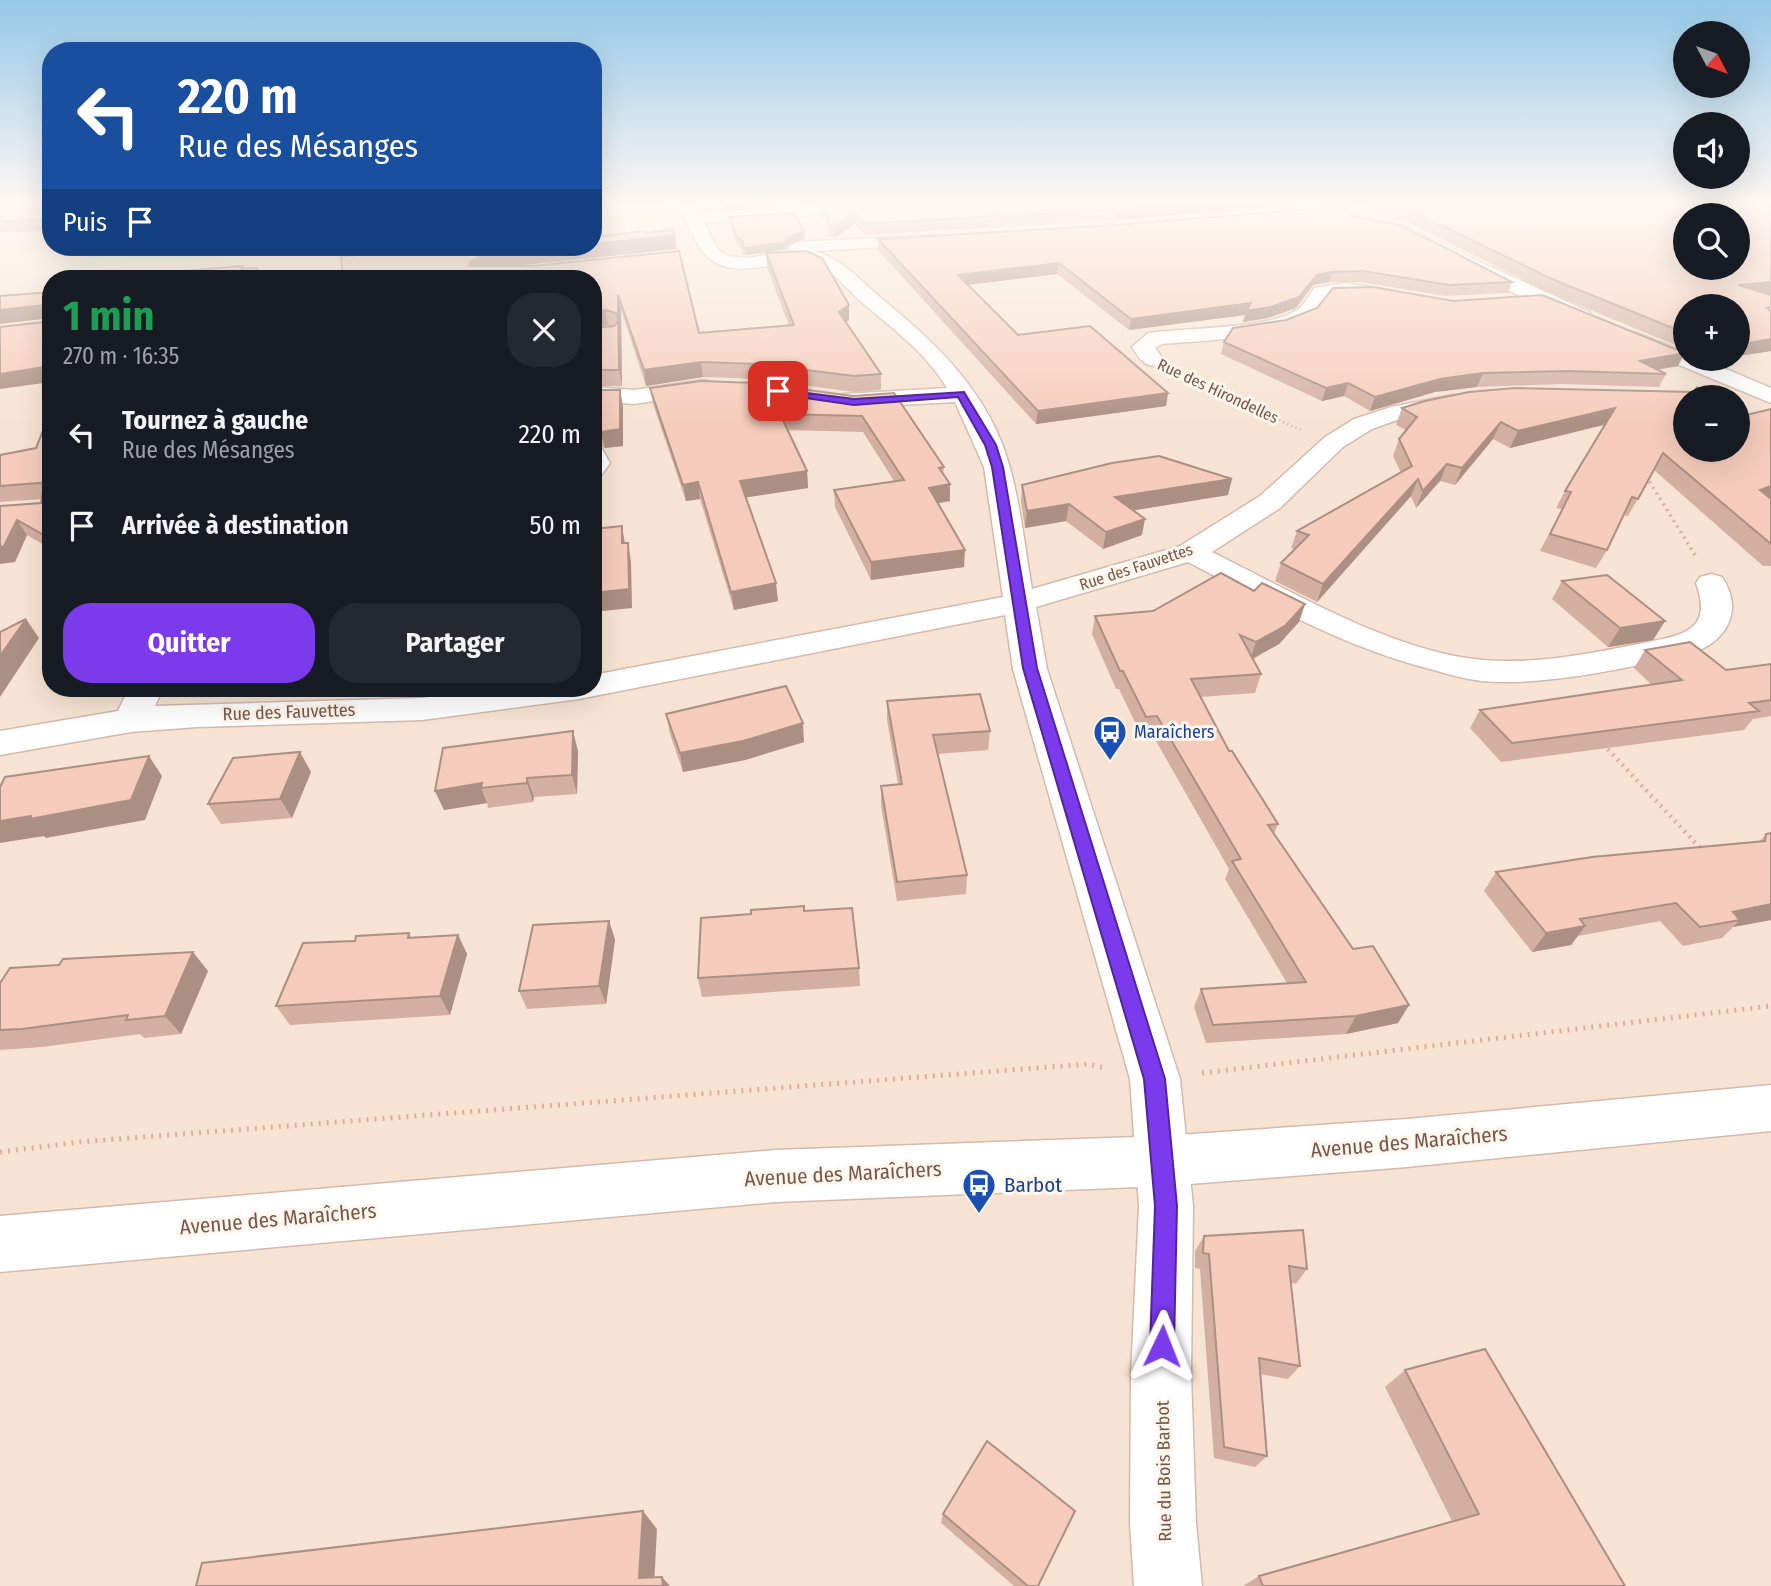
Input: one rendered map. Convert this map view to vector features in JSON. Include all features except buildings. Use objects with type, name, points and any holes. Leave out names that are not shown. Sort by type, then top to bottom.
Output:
[{"type":"street","name":"Rue du Bois Barbot","points":[[844,277],[940,360],[991,445],[1021,602],[1030,668],[1155,1079],[1166,1206],[1161,1387],[1163,1523],[1168,1586]]},
{"type":"street","points":[[1496,277],[1539,299],[1771,398]]},
{"type":"street","name":"Rue des Hirondelles","points":[[1153,360],[1143,347],[1156,338],[1288,320],[1309,311],[1321,292],[1334,288],[1350,287],[1401,299]]},
{"type":"street","points":[[1504,302],[1539,299]]},
{"type":"street","points":[[602,395],[634,397],[703,387],[730,388]]},
{"type":"street","points":[[820,397],[854,402],[961,394]]},
{"type":"street","points":[[1750,399],[1771,398]]},
{"type":"street","name":"Rue des Fauvettes","points":[[602,684],[1021,602],[1190,552],[1223,534],[1270,502],[1334,442],[1363,424],[1437,403],[1478,399]]},
{"type":"street","points":[[1190,552],[1385,643],[1452,665],[1491,671],[1632,656],[1679,648],[1703,637],[1717,618],[1718,601],[1711,583]]},
{"type":"street","points":[[131,720],[142,697]]},
{"type":"street","name":"Rue des Fauvettes","points":[[0,743],[131,720],[197,715],[422,709],[488,697]]},
{"type":"street","name":"Avenue des Maraîchers","points":[[0,1244],[776,1176],[1164,1161],[1407,1143],[1771,1108]]},
{"type":"path","name":"Rue des Hirondelles","points":[[1153,360],[1294,427],[1334,442]]},
{"type":"path","points":[[1641,467],[1711,583]]},
{"type":"path","points":[[1595,736],[1706,854]]},
{"type":"path","points":[[0,1152],[79,1142],[1088,1065],[1155,1079],[1771,1006]]},
{"type":"shaded area","points":[[0,277],[42,277],[42,697],[602,697],[602,277],[1673,277],[1673,280],[1750,280],[1750,277],[1771,277],[1771,1586],[0,1586]]},
{"type":"place","name":"Maraîchers","points":[[1110,762]]},
{"type":"place","name":"Barbot","points":[[979,1215]]},
{"type":"route","points":[[778,391],[854,402],[961,394],[991,445],[1021,602],[1030,668],[1155,1079],[1166,1206],[1162,1346]]}]
